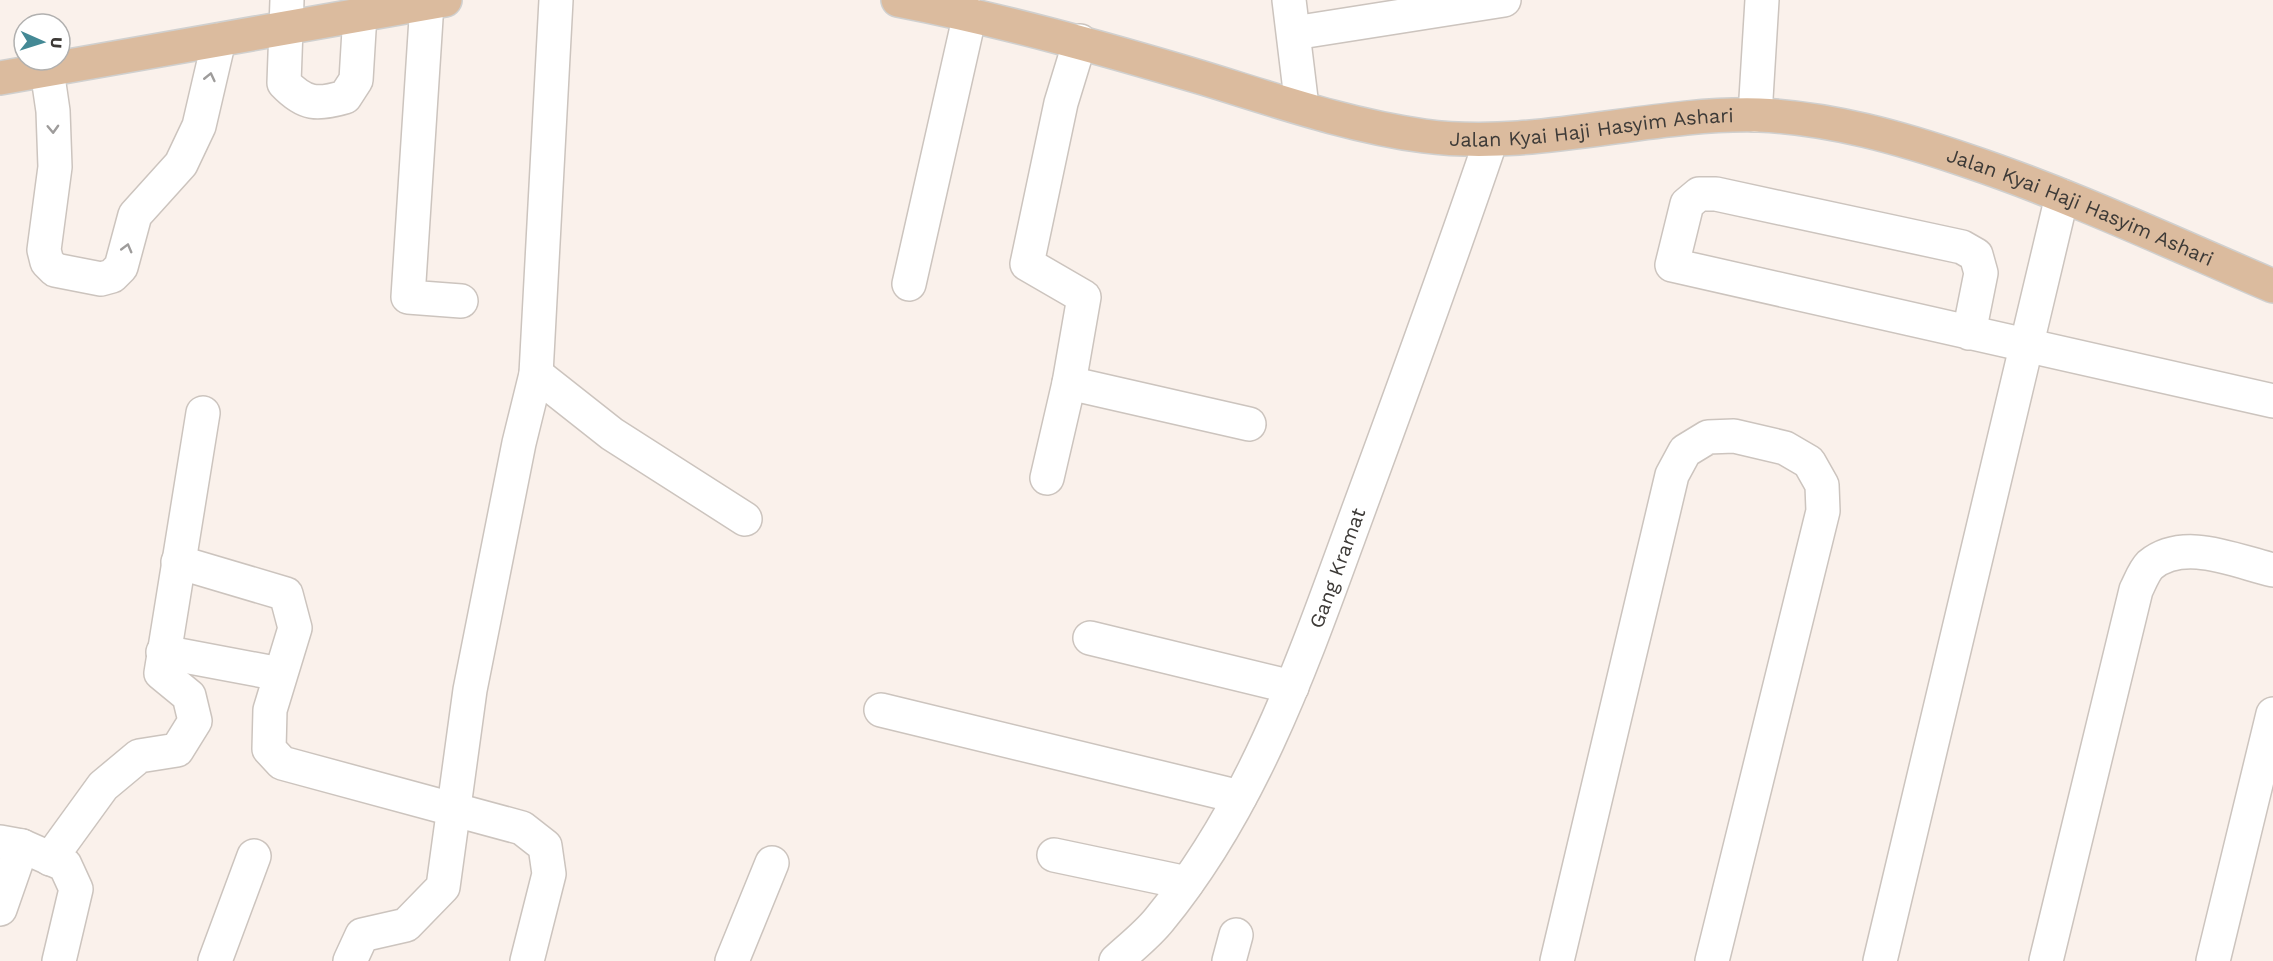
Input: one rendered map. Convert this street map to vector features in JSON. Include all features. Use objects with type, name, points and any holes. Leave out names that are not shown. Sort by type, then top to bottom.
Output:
[{"type":"main road","name":"Jalan Kyai Haji Hasyim Ashari","points":[[898,0],[970,14],[1080,41],[1302,107],[1425,136],[1491,140],[1671,119],[1755,115],[1832,123],[1900,139],[2062,195],[2273,286]]},
{"type":"main road","points":[[72,66],[219,40],[287,14],[360,14],[436,1]]},
{"type":"main road","points":[[0,78],[35,72]]},
{"type":"street","points":[[350,961],[362,935],[406,925],[443,887],[470,690],[519,443],[536,374],[556,0]]},
{"type":"street","points":[[1289,0],[1302,107]]},
{"type":"street","points":[[1294,33],[1504,0]]},
{"type":"street","points":[[1755,115],[1762,0]]},
{"type":"street","points":[[436,1],[408,297],[461,301]]},
{"type":"street","points":[[287,14],[284,83],[298,99],[322,103],[345,97],[356,80],[360,14]]},
{"type":"street","points":[[909,284],[970,14]]},
{"type":"street","points":[[47,72],[53,111],[55,167],[44,250],[47,262],[55,270],[101,279],[112,276],[121,267],[135,215],[182,164],[199,126],[219,40]]},
{"type":"street","points":[[1047,478],[1069,383],[1084,297],[1028,264],[1061,103],[1080,41]]},
{"type":"street","name":"Gang Kramat","points":[[1116,961],[1158,922],[1222,831],[1293,687],[1418,353],[1491,140]]},
{"type":"street","points":[[1969,333],[1981,273],[1976,255],[1962,247],[1716,194],[1699,194],[1687,204],[1672,265],[1969,333],[2273,401]]},
{"type":"street","points":[[1880,961],[2062,195]]},
{"type":"street","points":[[536,374],[612,434],[745,519]]},
{"type":"street","points":[[1069,383],[1249,424]]},
{"type":"street","points":[[0,909],[24,849],[139,756],[177,750],[195,721],[189,696],[161,673],[203,413]]},
{"type":"street","points":[[1557,961],[1672,475],[1685,451],[1708,437],[1734,436],[1785,448],[1809,462],[1822,485],[1823,511],[1712,961]]},
{"type":"street","points":[[2046,961],[2136,590],[2149,566],[2172,553],[2199,552],[2273,570]]},
{"type":"street","points":[[178,562],[286,594],[295,628],[270,710],[269,749],[282,763],[522,828],[545,846],[549,874],[527,961]]},
{"type":"street","points":[[1090,638],[1293,687]]},
{"type":"street","points":[[163,652],[280,674]]},
{"type":"street","points":[[881,710],[1240,797]]},
{"type":"street","points":[[2213,961],[2273,714]]},
{"type":"street","points":[[24,849],[65,865],[76,889],[59,961]]},
{"type":"street","points":[[1054,855],[1187,883]]},
{"type":"street","points":[[215,961],[254,856]]},
{"type":"street","points":[[732,961],[772,863]]}]
